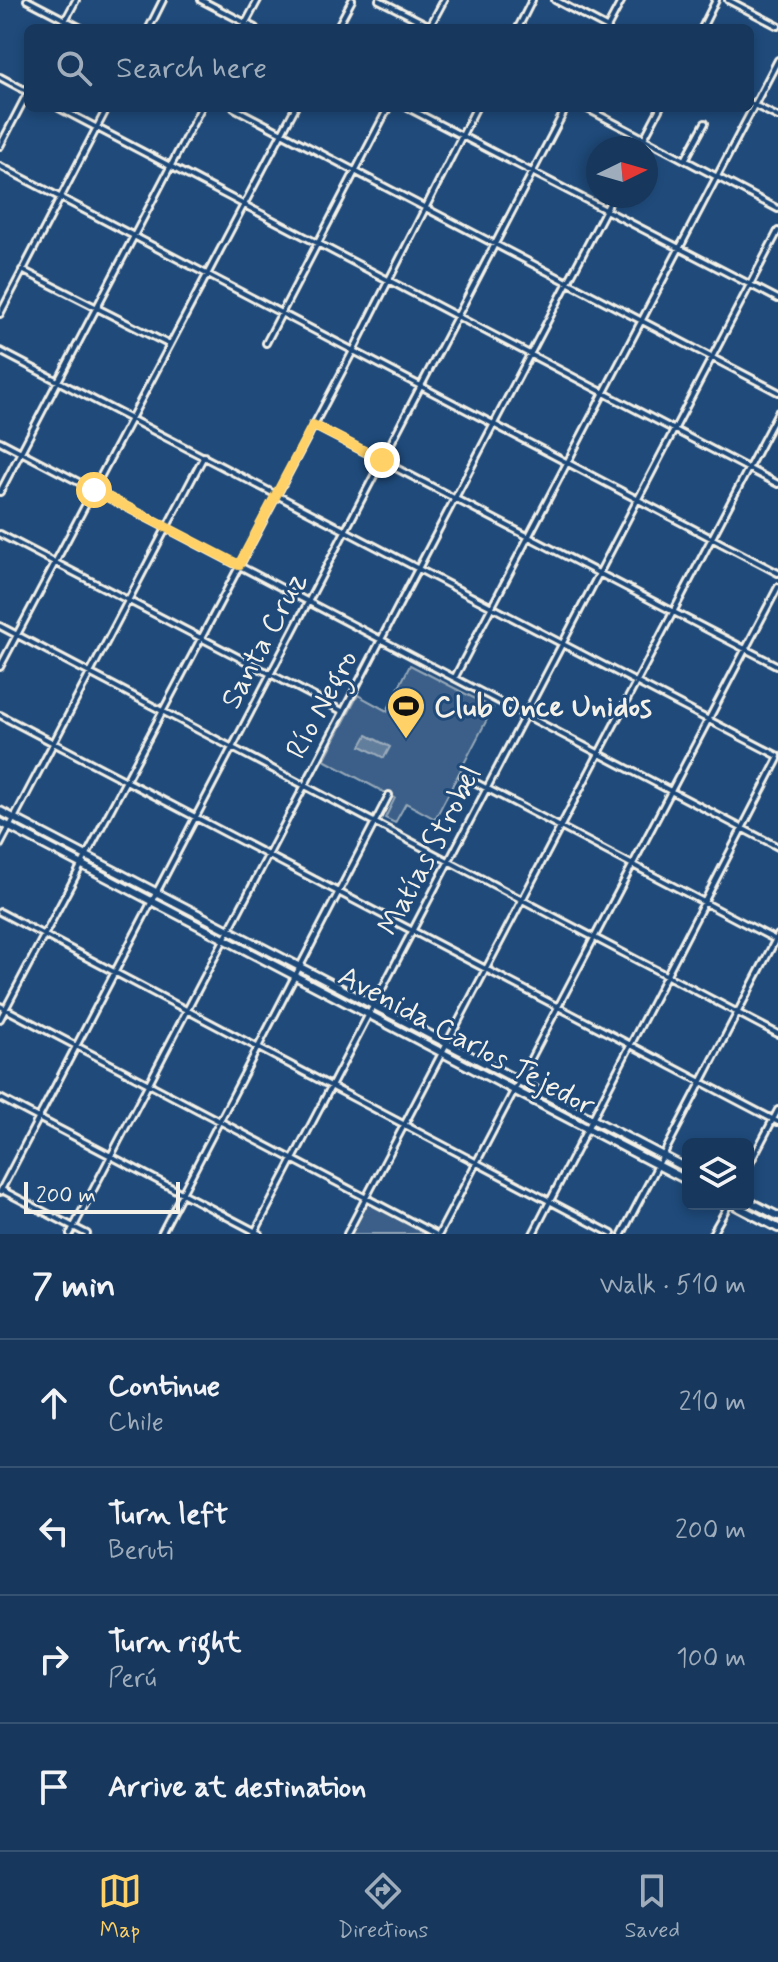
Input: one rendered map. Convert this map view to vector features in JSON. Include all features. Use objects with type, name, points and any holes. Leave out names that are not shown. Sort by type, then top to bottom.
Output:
[{"type":"main road","name":"Avenida Carlos Tejedor","points":[[0,811],[682,1166]]},
{"type":"main road","name":"Avenida Carlos Tejedor","points":[[0,822],[682,1178]]},
{"type":"main road","points":[[754,1204],[778,1216]]},
{"type":"main road","points":[[742,1210],[778,1228]]},
{"type":"street","points":[[27,0],[73,24]]},
{"type":"street","points":[[63,24],[76,0]]},
{"type":"street","points":[[151,24],[163,0]]},
{"type":"street","points":[[201,0],[241,24]]},
{"type":"street","points":[[245,24],[258,0]]},
{"type":"street","points":[[339,24],[352,0]]},
{"type":"street","points":[[379,0],[425,24]]},
{"type":"street","points":[[432,24],[444,0]]},
{"type":"street","points":[[520,24],[532,0]]},
{"type":"street","points":[[555,0],[600,24]]},
{"type":"street","points":[[610,24],[622,0]]},
{"type":"street","points":[[704,24],[716,0]]},
{"type":"street","points":[[728,0],[778,26]]},
{"type":"street","points":[[754,101],[778,60]]},
{"type":"street","points":[[0,77],[24,90]]},
{"type":"street","points":[[0,146],[24,100]]},
{"type":"street","points":[[754,105],[778,117]]},
{"type":"street","points":[[67,112],[778,484]]},
{"type":"street","points":[[0,314],[105,112]]},
{"type":"street","points":[[0,492],[199,112]]},
{"type":"street","points":[[242,112],[778,392]]},
{"type":"street","points":[[0,667],[293,112]]},
{"type":"street","points":[[266,343],[386,112]]},
{"type":"street","points":[[416,112],[778,299]]},
{"type":"street","points":[[0,1019],[3,1008],[353,351],[474,112]]},
{"type":"street","name":"Santa Cruz","points":[[1,1190],[564,112]]},
{"type":"street","points":[[594,112],[640,136]]},
{"type":"street","points":[[645,136],[658,112]]},
{"type":"street","points":[[455,677],[748,112]]},
{"type":"street","points":[[685,160],[705,123]]},
{"type":"street","points":[[658,146],[778,209]]},
{"type":"street","points":[[0,166],[778,573]]},
{"type":"street","name":"Río Negro","points":[[70,1234],[606,210]]},
{"type":"street","name":"Matías Strobel","points":[[257,1233],[368,1013],[778,231]]},
{"type":"street","points":[[22,270],[170,345]]},
{"type":"street","points":[[0,351],[778,758],[533,1234]]},
{"type":"street","points":[[347,1234],[778,412]]},
{"type":"street","points":[[313,425],[778,666]]},
{"type":"street","points":[[0,441],[778,847]]},
{"type":"street","points":[[0,845],[204,456]]},
{"type":"street","points":[[0,534],[342,711]]},
{"type":"street","points":[[3,1008],[437,1234],[596,938],[778,587]]},
{"type":"street","points":[[0,626],[778,1034]]},
{"type":"street","points":[[0,715],[776,1121]]},
{"type":"street","points":[[463,776],[777,938],[622,1234]]},
{"type":"street","points":[[161,1234],[389,795]]},
{"type":"street","points":[[0,912],[612,1234]]},
{"type":"street","points":[[0,1098],[257,1233]]},
{"type":"street","points":[[754,1157],[776,1121],[778,1110]]},
{"type":"street","points":[[1,1190],[87,1234]]},
{"type":"street","points":[[712,1234],[726,1210]]},
{"type":"shaded area","name":"Club Once Unidos","points":[[410,665],[493,708],[435,819],[406,803],[395,823],[385,818],[395,798],[324,760],[358,695],[387,711]]},
{"type":"shaded area","points":[[367,735],[390,747],[384,758],[361,746]]},
{"type":"shaded area","points":[[367,1202],[429,1234],[350,1234]]},
{"type":"place","name":"Club Once Unidos","points":[[406,740]]},
{"type":"route","points":[[94,490],[239,565],[313,425],[382,460]]}]
